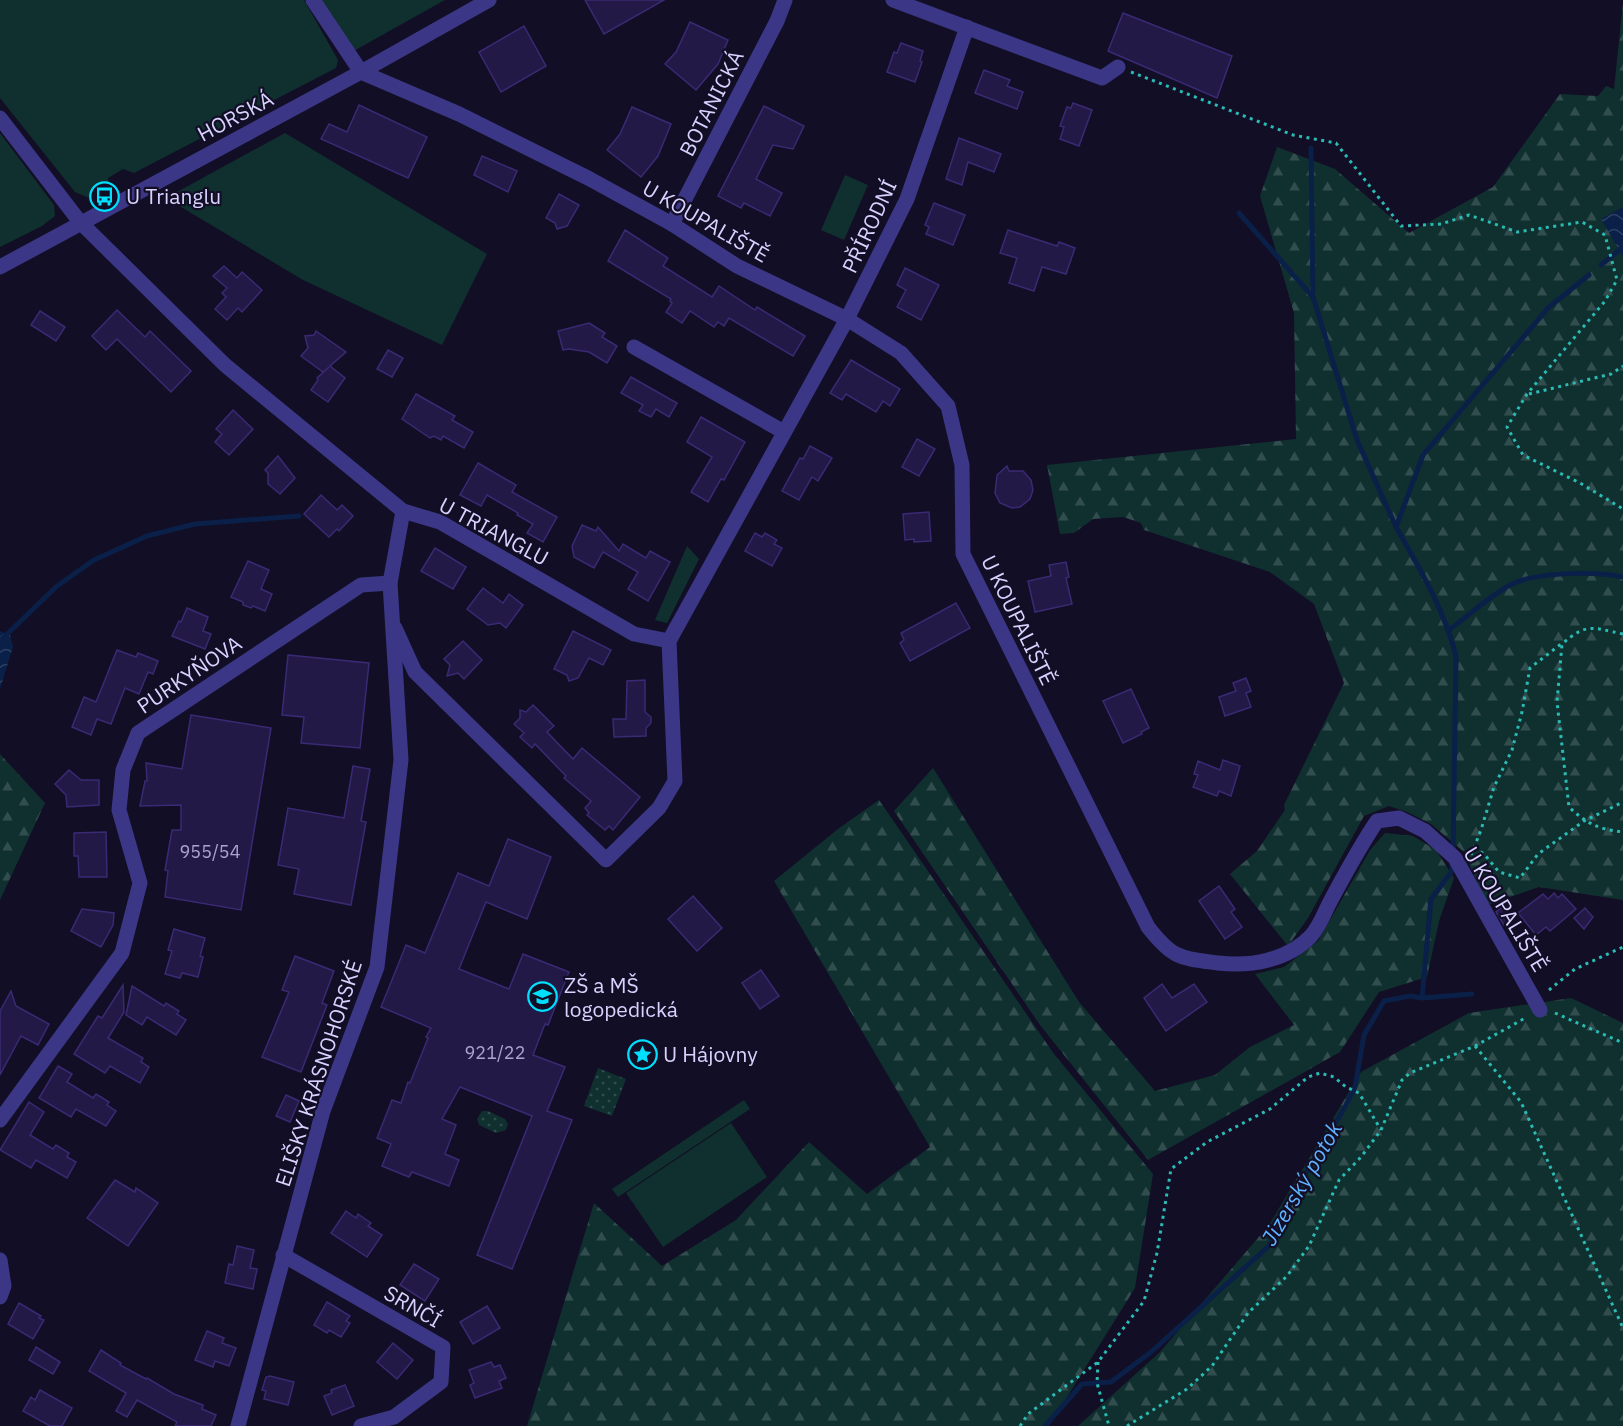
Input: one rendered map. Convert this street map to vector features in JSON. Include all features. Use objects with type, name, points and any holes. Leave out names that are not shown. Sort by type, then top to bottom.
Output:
[{"type":"street","points":[[313,0],[361,72]]},
{"type":"street","name":"HORSKÁ","points":[[0,267],[361,72],[489,0]]},
{"type":"street","name":"BOTANICKÁ","points":[[672,224],[777,21],[785,0]]},
{"type":"street","points":[[893,0],[1102,78],[1118,67]]},
{"type":"street","name":"PŘÍRODNÍ","points":[[669,641],[847,319],[907,199],[967,27]]},
{"type":"street","name":"U KOUPALIŠTĚ","points":[[361,72],[459,114],[588,178],[672,224],[737,266],[847,319],[902,353],[948,406],[962,465],[963,554],[1148,927],[1164,947],[1182,958],[1230,964],[1275,959],[1293,951],[1312,934],[1360,846],[1377,821],[1399,818],[1425,831],[1455,858],[1538,1006]]},
{"type":"street","name":"U TRIANGLU","points":[[0,118],[80,222],[225,365],[402,512],[440,522],[633,634],[669,641]]},
{"type":"street","points":[[634,347],[784,432]]},
{"type":"street","name":"ELIŠKY KRÁSNOHORSKÉ","points":[[238,1426],[322,1111],[377,967],[401,760],[390,583],[402,512]]},
{"type":"street","name":"PURKYŇOVA","points":[[0,1120],[122,952],[140,883],[119,810],[123,770],[138,733],[361,585],[390,583]]},
{"type":"street","points":[[391,620],[415,672],[606,860],[658,808],[675,781],[669,641]]},
{"type":"street","name":"SRNČÍ","points":[[283,1255],[444,1347],[441,1382],[394,1417],[361,1426]]},
{"type":"street","points":[[0,1260],[4,1286],[0,1297]]},
{"type":"path","points":[[1118,67],[1293,135],[1336,143],[1401,226],[1441,224],[1469,215],[1517,232],[1582,222],[1605,236],[1617,280],[1605,301],[1527,394],[1507,427],[1522,455],[1580,483],[1623,509]]},
{"type":"path","points":[[1617,280],[1623,279]]},
{"type":"path","points":[[1527,394],[1611,374],[1623,366]]},
{"type":"path","points":[[1463,873],[1494,787],[1512,750],[1530,668],[1572,635],[1588,627],[1623,634]]},
{"type":"path","points":[[1562,644],[1557,702],[1569,807],[1584,821],[1606,830],[1623,832]]},
{"type":"path","points":[[1473,848],[1484,854],[1499,872],[1520,878],[1538,854],[1584,821],[1623,802]]},
{"type":"path","points":[[1549,990],[1575,969],[1623,947]]},
{"type":"path","points":[[1127,1426],[1187,1389],[1212,1366],[1248,1313],[1287,1276],[1309,1246],[1338,1180],[1361,1157],[1381,1130],[1402,1080],[1410,1073],[1475,1046],[1538,1006],[1623,1043]]},
{"type":"path","points":[[1475,1046],[1521,1102],[1623,1328]]},
{"type":"path","points":[[1020,1426],[1028,1414],[1098,1362],[1144,1301],[1157,1253],[1171,1169],[1206,1142],[1270,1109],[1308,1077],[1320,1073],[1334,1077],[1346,1087],[1359,1093],[1381,1130]]},
{"type":"path","points":[[1098,1362],[1097,1383],[1108,1426]]},
{"type":"green space","points":[[0,0],[304,0],[338,60],[336,68],[134,173],[123,169],[108,178],[110,187],[89,198],[75,192],[0,98]]},
{"type":"green space","points":[[311,0],[445,0],[350,53]]},
{"type":"green space","points":[[1623,3],[1623,900],[1539,887],[1487,905],[1464,852],[1431,824],[1389,806],[1364,816],[1308,918],[1288,946],[1230,874],[1257,851],[1285,810],[1284,805],[1344,683],[1314,604],[1270,572],[1144,530],[1141,523],[1123,517],[1093,519],[1074,533],[1060,534],[1047,465],[1296,439],[1294,313],[1260,196],[1277,147],[1335,169],[1409,233],[1493,187],[1560,94],[1598,96],[1606,86],[1614,89]]},
{"type":"green space","points":[[0,133],[54,205],[55,216],[42,226],[0,247]]},
{"type":"green space","points":[[285,133],[487,254],[442,345],[303,280],[166,198]]},
{"type":"green space","points":[[845,175],[868,185],[844,240],[821,230]]},
{"type":"green space","points":[[687,546],[699,559],[667,623],[655,620]]},
{"type":"green space","points":[[0,754],[45,803],[0,900]]},
{"type":"green space","points":[[933,768],[1079,1002],[1155,1091],[1215,1075],[1250,1047],[1294,1025],[1255,974],[1284,967],[1318,941],[1370,850],[1385,833],[1413,836],[1436,850],[1454,878],[1439,921],[1427,977],[1379,992],[1340,1052],[1148,1160],[1040,1025],[894,811]]},
{"type":"green space","points":[[879,800],[1054,1054],[1153,1174],[1135,1288],[1049,1426],[527,1426],[594,1203],[662,1266],[736,1220],[809,1142],[867,1194],[930,1147],[774,881],[838,829]]},
{"type":"green space","points":[[1571,998],[1623,1023],[1623,1426],[1078,1426],[1160,1352],[1269,1225],[1361,1072],[1469,1013]]},
{"type":"green space","points":[[598,1068],[626,1079],[612,1116],[584,1106]]},
{"type":"green space","points":[[744,1100],[750,1109],[618,1197],[612,1189]]},
{"type":"green space","points":[[482,1111],[488,1111],[505,1119],[508,1124],[506,1130],[496,1133],[479,1125],[477,1119]]},
{"type":"green space","points":[[731,1123],[767,1177],[663,1247],[626,1193]]},
{"type":"water","points":[[1623,207],[1623,257],[1601,219]]},
{"type":"water","points":[[0,631],[10,635],[13,647],[0,689]]},
{"type":"building","points":[[585,0],[664,0],[604,34]]},
{"type":"building","points":[[1123,13],[1232,56],[1217,98],[1108,51]]},
{"type":"building","points":[[690,22],[728,40],[718,64],[696,90],[665,64],[676,52]]},
{"type":"building","points":[[524,26],[546,66],[501,92],[479,52]]},
{"type":"building","points":[[901,43],[923,51],[915,82],[887,72],[894,52],[897,53]]},
{"type":"building","points":[[984,70],[1010,80],[1007,86],[1023,92],[1017,109],[975,93]]},
{"type":"building","points":[[1073,103],[1092,110],[1079,146],[1060,139],[1064,127],[1060,126],[1067,107],[1071,108]]},
{"type":"building","points":[[359,105],[427,137],[408,178],[321,139],[329,124],[347,132]]},
{"type":"building","points":[[764,106],[804,126],[793,149],[773,145],[756,179],[782,193],[770,216],[744,203],[741,208],[718,196]]},
{"type":"building","points":[[632,107],[671,124],[658,156],[641,177],[607,150],[620,134]]},
{"type":"building","points":[[959,138],[1001,154],[994,172],[968,162],[962,185],[946,179]]},
{"type":"building","points":[[482,156],[517,171],[508,192],[474,175]]},
{"type":"building","points":[[559,194],[579,205],[567,226],[557,229],[555,223],[546,218]]},
{"type":"building","points":[[934,203],[965,215],[953,245],[926,234],[929,227],[925,225]]},
{"type":"building","points":[[625,230],[668,258],[663,266],[712,297],[719,286],[755,310],[757,307],[805,336],[793,356],[729,318],[724,326],[718,322],[714,327],[690,311],[682,323],[666,312],[672,303],[671,299],[608,261]]},
{"type":"building","points":[[1008,230],[1057,246],[1059,242],[1075,248],[1066,274],[1042,267],[1034,291],[1009,283],[1017,258],[1000,253]]},
{"type":"building","points":[[224,266],[237,278],[242,272],[262,290],[242,312],[238,308],[227,320],[215,309],[226,297],[222,293],[227,288],[213,276]]},
{"type":"building","points":[[905,268],[939,285],[921,320],[897,307],[906,290],[897,285]]},
{"type":"building","points":[[117,310],[145,337],[150,331],[191,371],[171,392],[117,339],[106,350],[92,336]]},
{"type":"building","points":[[40,311],[65,327],[56,341],[31,325]]},
{"type":"building","points":[[589,323],[605,333],[602,337],[617,346],[607,363],[589,352],[563,350],[558,331]]},
{"type":"building","points":[[316,331],[346,352],[330,366],[345,378],[328,402],[311,390],[317,378],[329,367],[323,372],[301,356],[308,348],[305,336],[314,335]]},
{"type":"building","points":[[388,350],[403,358],[392,377],[377,369]]},
{"type":"building","points":[[851,360],[900,389],[890,406],[883,401],[876,412],[846,394],[842,400],[830,393]]},
{"type":"building","points":[[631,377],[677,403],[669,417],[656,409],[651,417],[639,411],[643,405],[621,393]]},
{"type":"building","points":[[416,394],[455,416],[452,420],[473,432],[464,448],[443,436],[441,440],[434,436],[430,438],[402,419]]},
{"type":"building","points":[[233,410],[253,429],[229,455],[215,442],[222,434],[216,429]]},
{"type":"building","points":[[701,417],[745,442],[724,480],[721,479],[708,502],[691,492],[712,457],[687,442]]},
{"type":"building","points":[[917,439],[935,449],[919,476],[902,467]]},
{"type":"building","points":[[810,446],[832,458],[818,481],[812,477],[799,500],[782,491],[800,458],[803,459]]},
{"type":"building","points":[[278,456],[295,478],[280,494],[268,484],[268,473],[265,470]]},
{"type":"building","points":[[478,463],[516,485],[512,492],[557,517],[543,542],[527,533],[533,524],[487,495],[481,506],[460,495]]},
{"type":"building","points":[[1007,466],[1009,471],[1023,471],[1031,480],[1033,490],[1030,499],[1020,507],[1012,508],[1000,503],[995,493],[997,475]]},
{"type":"building","points":[[321,495],[337,510],[342,505],[353,516],[339,531],[337,529],[329,537],[304,514]]},
{"type":"building","points":[[929,512],[931,541],[905,540],[903,514]]},
{"type":"building","points":[[582,525],[596,531],[598,527],[619,551],[623,544],[646,558],[650,551],[670,562],[648,601],[628,589],[638,572],[603,552],[594,568],[574,557],[572,546]]},
{"type":"building","points":[[755,533],[762,537],[765,533],[777,540],[774,544],[782,548],[772,566],[745,551]]},
{"type":"building","points":[[435,548],[466,567],[453,589],[421,571]]},
{"type":"building","points":[[248,561],[269,570],[261,589],[272,594],[265,611],[243,605],[243,602],[231,597]]},
{"type":"building","points":[[1066,562],[1069,577],[1066,578],[1072,604],[1035,612],[1028,581],[1051,576],[1049,565]]},
{"type":"building","points":[[483,588],[503,603],[509,594],[523,605],[506,628],[500,623],[488,625],[467,609]]},
{"type":"building","points":[[956,603],[970,628],[910,661],[900,643],[904,640],[901,633]]},
{"type":"building","points":[[187,608],[208,617],[203,631],[211,634],[205,649],[172,636]]},
{"type":"building","points":[[573,631],[611,650],[603,665],[589,658],[578,678],[569,681],[567,675],[554,669]]},
{"type":"building","points":[[463,641],[482,660],[464,679],[458,673],[447,676],[450,665],[444,659]]},
{"type":"building","points":[[117,650],[136,657],[138,653],[158,661],[153,674],[148,672],[139,694],[125,688],[111,724],[97,719],[91,735],[72,727],[84,697],[96,702]]},
{"type":"building","points":[[288,655],[369,663],[360,748],[301,743],[304,717],[282,715]]},
{"type":"building","points":[[1246,678],[1251,691],[1246,693],[1251,707],[1225,716],[1219,697],[1236,691],[1233,683]]},
{"type":"building","points":[[645,680],[645,712],[651,717],[651,723],[646,728],[646,736],[614,737],[613,719],[626,719],[627,681]]},
{"type":"building","points":[[1131,689],[1149,728],[1123,743],[1103,701]]},
{"type":"building","points":[[533,705],[554,726],[547,732],[573,759],[582,748],[640,797],[613,830],[609,826],[605,830],[587,815],[589,813],[585,808],[591,801],[564,778],[566,776],[535,744],[532,748],[520,737],[524,733],[514,724],[520,718],[520,710],[526,712]]},
{"type":"building","points":[[191,715],[271,728],[241,910],[165,897],[168,871],[165,870],[172,830],[181,830],[181,805],[140,806],[145,781],[147,781],[146,763],[182,769]]},
{"type":"building","points":[[1223,760],[1240,766],[1231,796],[1219,791],[1217,796],[1193,787],[1198,775],[1194,774],[1198,761],[1220,770]]},
{"type":"building","points":[[353,766],[370,769],[361,821],[366,822],[351,905],[294,894],[299,869],[278,865],[288,808],[344,818]]},
{"type":"building","points":[[69,770],[81,780],[99,780],[99,805],[67,807],[66,795],[55,784]]},
{"type":"building","points":[[106,832],[107,877],[79,877],[78,856],[74,856],[74,833]]},
{"type":"building","points":[[508,839],[551,857],[527,919],[486,902],[459,969],[509,989],[523,954],[569,972],[548,1025],[545,1024],[533,1055],[565,1067],[547,1111],[572,1120],[512,1269],[477,1255],[532,1116],[460,1087],[442,1119],[456,1125],[445,1154],[459,1160],[449,1186],[412,1172],[409,1177],[382,1166],[391,1144],[377,1138],[392,1100],[401,1103],[431,1028],[381,1007],[406,945],[425,953],[458,873],[489,886]]},
{"type":"building","points":[[1219,886],[1235,909],[1231,912],[1242,927],[1225,939],[1199,901]]},
{"type":"building","points":[[1554,893],[1558,898],[1562,894],[1576,909],[1550,931],[1546,927],[1536,935],[1518,913],[1543,894],[1548,899]]},
{"type":"building","points":[[693,896],[722,928],[697,951],[668,919]]},
{"type":"building","points":[[1504,905],[1514,916],[1504,925],[1496,912]]},
{"type":"building","points":[[1585,908],[1593,917],[1584,929],[1574,918]]},
{"type":"building","points":[[82,909],[114,913],[113,925],[101,947],[71,931]]},
{"type":"building","points":[[174,929],[205,938],[198,977],[182,973],[180,978],[165,974],[172,951],[168,950]]},
{"type":"building","points":[[295,956],[334,971],[322,1003],[327,1005],[301,1072],[262,1057],[289,992],[282,990]]},
{"type":"building","points":[[761,970],[779,996],[760,1009],[742,983]]},
{"type":"building","points":[[1162,984],[1172,998],[1194,984],[1207,1002],[1166,1031],[1144,998]]},
{"type":"building","points":[[123,985],[124,1012],[108,1038],[143,1058],[141,1062],[149,1067],[140,1083],[110,1066],[105,1073],[74,1054],[98,1016],[102,1018]]},
{"type":"building","points":[[132,986],[164,1006],[166,1003],[179,1011],[177,1014],[186,1020],[176,1035],[147,1017],[142,1025],[126,1015]]},
{"type":"building","points":[[11,991],[16,1006],[49,1024],[38,1045],[21,1036],[0,1075],[0,1011]]},
{"type":"building","points":[[58,1066],[72,1074],[67,1082],[93,1098],[96,1094],[109,1102],[107,1105],[116,1111],[106,1126],[76,1109],[71,1117],[39,1098]]},
{"type":"building","points":[[286,1095],[299,1101],[290,1122],[276,1116]]},
{"type":"building","points":[[29,1102],[44,1112],[30,1135],[53,1149],[56,1145],[69,1153],[67,1157],[76,1162],[67,1178],[36,1160],[31,1168],[0,1150]]},
{"type":"building","points":[[115,1180],[135,1192],[136,1188],[158,1203],[128,1246],[87,1218]]},
{"type":"building","points":[[346,1211],[356,1218],[358,1214],[371,1223],[368,1226],[382,1235],[367,1257],[331,1233]]},
{"type":"building","points":[[237,1246],[254,1250],[250,1268],[257,1269],[253,1289],[225,1283],[229,1264],[233,1265]]},
{"type":"building","points":[[414,1264],[439,1279],[425,1301],[400,1285]]},
{"type":"building","points":[[327,1302],[350,1316],[346,1321],[350,1323],[341,1337],[329,1330],[327,1333],[314,1325]]},
{"type":"building","points":[[19,1303],[44,1320],[33,1339],[8,1324]]},
{"type":"building","points":[[487,1306],[500,1328],[473,1344],[460,1322]]},
{"type":"building","points":[[207,1331],[224,1338],[222,1343],[236,1348],[229,1366],[215,1361],[213,1367],[195,1360]]},
{"type":"building","points":[[393,1343],[413,1360],[397,1379],[377,1362]]},
{"type":"building","points":[[36,1347],[60,1362],[53,1374],[29,1360]]},
{"type":"building","points":[[101,1350],[121,1363],[120,1365],[174,1394],[203,1405],[202,1409],[216,1415],[211,1426],[175,1426],[177,1422],[137,1400],[127,1417],[116,1411],[126,1393],[89,1371]]},
{"type":"building","points":[[491,1362],[494,1367],[500,1365],[506,1378],[499,1381],[502,1388],[475,1398],[470,1385],[474,1383],[469,1370]]},
{"type":"building","points":[[266,1377],[294,1382],[288,1405],[264,1399],[266,1391],[262,1390]]},
{"type":"building","points":[[345,1385],[354,1406],[332,1415],[324,1396],[332,1393],[331,1390]]},
{"type":"building","points":[[40,1390],[72,1408],[62,1426],[50,1426],[23,1411],[31,1397],[35,1400]]},
{"type":"waterway","points":[[1311,148],[1313,297],[1357,440],[1396,527]]},
{"type":"waterway","points":[[1239,213],[1313,297]]},
{"type":"waterway","points":[[1601,265],[1623,247]]},
{"type":"waterway","points":[[1453,852],[1456,656],[1438,606],[1396,527],[1423,455],[1549,307],[1589,275]]},
{"type":"waterway","points":[[0,641],[57,586],[94,560],[147,536],[195,524],[299,516]]},
{"type":"waterway","points":[[1449,630],[1490,598],[1516,582],[1546,575],[1580,573],[1623,577]]},
{"type":"waterway","points":[[1422,998],[1431,899],[1452,871],[1452,861]]},
{"type":"waterway","name":"Jizerský potok","points":[[1045,1426],[1082,1384],[1111,1382],[1151,1352],[1270,1245],[1297,1188],[1355,1087],[1364,1035],[1384,1001],[1410,996],[1422,998],[1472,994]]},
{"type":"place","name":"U Trianglu","points":[[105,196]]},
{"type":"place","name":"ZŠ a MŠ logopedická","points":[[543,997]]},
{"type":"place","name":"U Hájovny","points":[[642,1054]]}]
